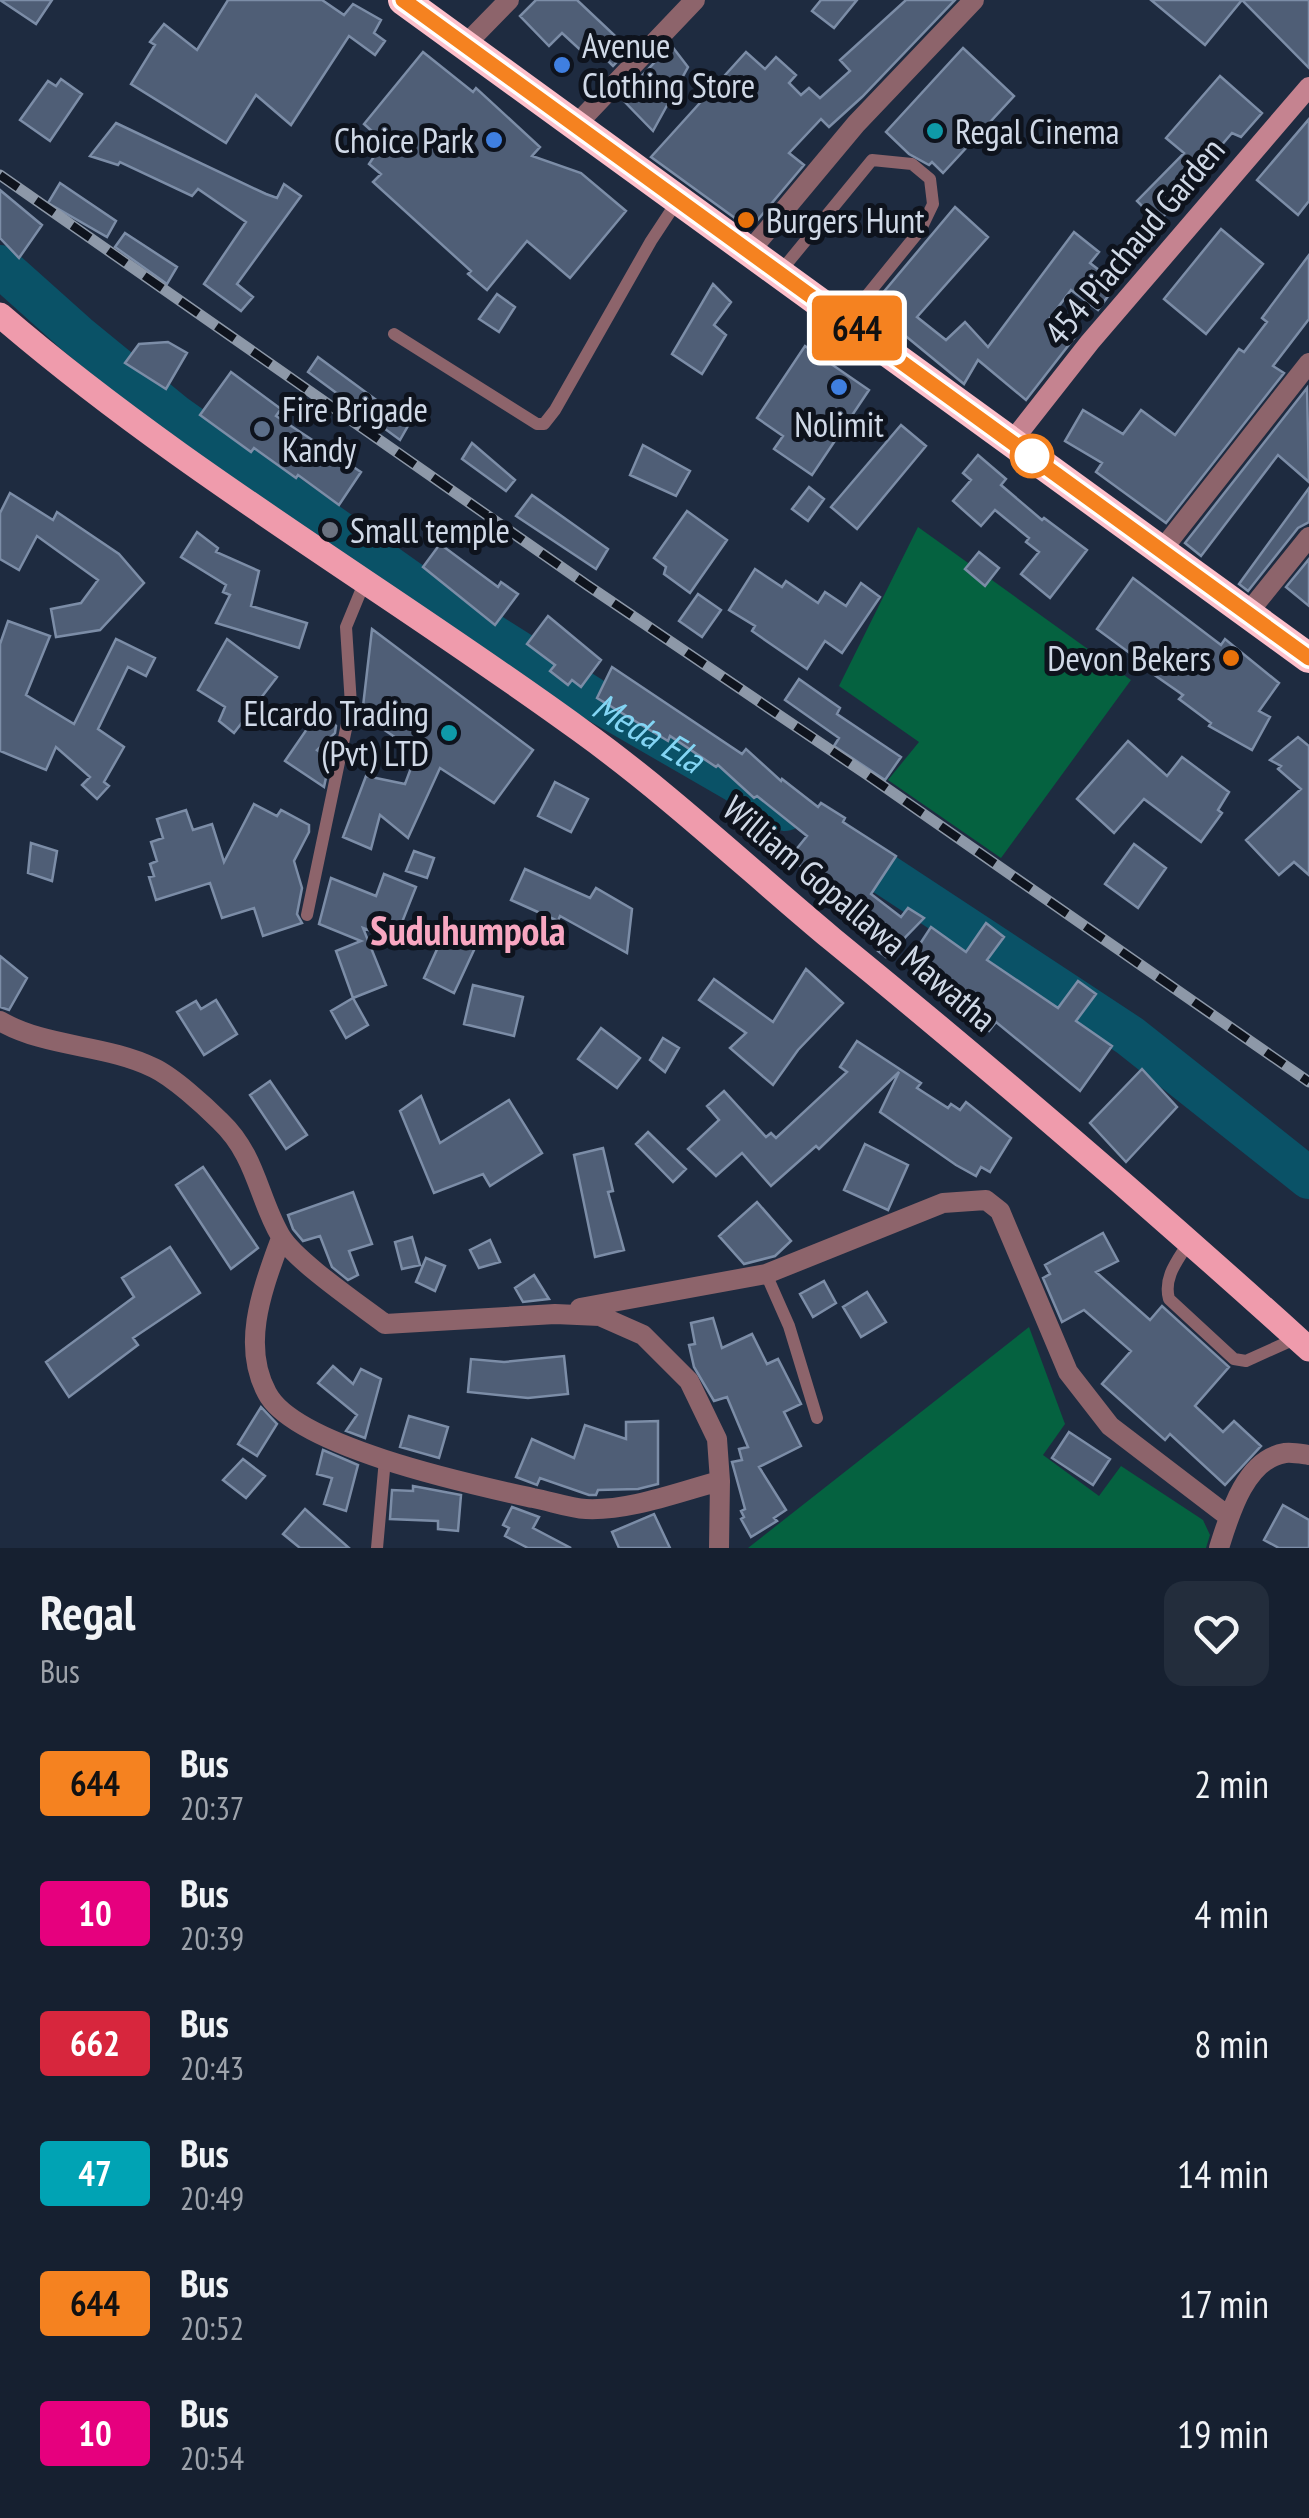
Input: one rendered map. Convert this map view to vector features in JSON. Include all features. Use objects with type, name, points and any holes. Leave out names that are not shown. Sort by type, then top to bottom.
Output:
[{"type":"highway","points":[[403,0],[1309,658]]},
{"type":"main road","name":"William Gopallawa Mawatha","points":[[0,315],[134,420],[476,656],[668,797],[830,937],[1043,1112],[1303,1344]]},
{"type":"street","points":[[466,44],[509,0]]},
{"type":"street","points":[[575,126],[695,0]]},
{"type":"street","points":[[750,251],[856,124],[974,0]]},
{"type":"street","name":"454 Piachaud Garden","points":[[1013,440],[1166,251],[1309,88]]},
{"type":"street","points":[[1161,551],[1309,363]]},
{"type":"street","points":[[1248,614],[1309,537]]},
{"type":"street","points":[[0,1021],[24,1035],[155,1068],[222,1122],[256,1172],[281,1238],[332,1285],[386,1324],[555,1314],[600,1316],[642,1336],[688,1381],[716,1439],[719,1548]]},
{"type":"street","points":[[555,1314],[766,1274],[943,1203],[986,1200],[1000,1210],[1068,1372],[1110,1426],[1229,1516]]},
{"type":"street","points":[[281,1238],[258,1305],[256,1354],[267,1395],[300,1425],[345,1447],[385,1459],[478,1486],[586,1509],[632,1504],[720,1481]]},
{"type":"street","points":[[1219,1548],[1239,1491],[1259,1468],[1282,1453],[1309,1455]]},
{"type":"lane","points":[[780,272],[872,160],[912,164],[930,179],[933,204],[921,230],[847,320]]},
{"type":"lane","points":[[394,334],[537,424],[544,424],[678,200]]},
{"type":"lane","points":[[307,915],[352,705],[346,626],[365,582]]},
{"type":"lane","points":[[1189,1242],[1168,1276],[1166,1288],[1170,1299],[1234,1359],[1246,1362],[1303,1344]]},
{"type":"lane","points":[[766,1274],[789,1326],[817,1418]]},
{"type":"lane","points":[[377,1548],[385,1459]]},
{"type":"green space","points":[[918,527],[1131,680],[1001,858],[888,780],[919,742],[839,686]]},
{"type":"green space","points":[[1029,1327],[1065,1424],[1043,1455],[1099,1496],[1121,1466],[1203,1520],[1210,1535],[1206,1548],[748,1548]]},
{"type":"building","points":[[0,0],[52,0],[36,24]]},
{"type":"building","points":[[228,0],[322,0],[344,15],[353,4],[381,20],[374,33],[385,41],[375,55],[349,36],[291,125],[256,95],[226,143],[131,84],[155,45],[150,42],[164,24],[197,50]]},
{"type":"building","points":[[536,0],[577,0],[629,49],[613,66],[596,49],[588,57],[562,33],[549,46],[520,16]]},
{"type":"building","points":[[821,0],[857,0],[834,28],[812,11]]},
{"type":"building","points":[[906,0],[955,0],[862,97],[829,127],[821,119],[789,153],[804,165],[750,229],[651,157],[746,52],[765,69],[776,57],[796,75],[789,83],[801,95],[809,88],[820,98],[850,71],[840,60]]},
{"type":"building","points":[[1151,0],[1242,0],[1205,45]]},
{"type":"building","points":[[1242,0],[1309,0],[1309,68]]},
{"type":"building","points":[[671,45],[688,67],[653,131],[621,98]]},
{"type":"building","points":[[963,48],[1014,96],[943,173],[932,162],[929,165],[909,154],[886,132]]},
{"type":"building","points":[[423,52],[473,92],[476,88],[540,147],[532,156],[581,173],[626,211],[570,278],[527,241],[487,290],[373,182],[381,174],[369,164],[384,142],[364,124]]},
{"type":"building","points":[[1220,76],[1262,113],[1241,137],[1232,133],[1196,175],[1200,179],[1158,222],[1137,201],[1184,153],[1166,138]]},
{"type":"building","points":[[61,79],[82,94],[50,141],[20,120],[48,81],[56,86]]},
{"type":"building","points":[[1309,119],[1309,201],[1298,215],[1257,180]]},
{"type":"building","points":[[116,123],[266,194],[277,198],[284,184],[301,196],[237,284],[253,297],[241,311],[204,284],[246,222],[198,189],[192,196],[120,162],[118,165],[90,156]]},
{"type":"building","points":[[60,183],[116,221],[107,237],[48,203]]},
{"type":"building","points":[[0,190],[42,225],[19,258],[0,238]]},
{"type":"building","points":[[955,207],[988,237],[917,317],[946,340],[965,322],[988,347],[1074,232],[1099,252],[1090,263],[1117,284],[1098,310],[1071,290],[1050,318],[1075,337],[1026,400],[978,360],[964,384],[902,333],[899,337],[866,313]]},
{"type":"building","points":[[1221,229],[1263,264],[1206,334],[1164,299]]},
{"type":"building","points":[[125,233],[177,267],[167,284],[115,247]]},
{"type":"building","points":[[1309,255],[1309,319],[1273,366],[1284,373],[1166,523],[1096,472],[1102,463],[1065,441],[1083,410],[1123,434],[1141,410],[1175,435],[1239,349],[1244,352],[1267,322],[1262,318]]},
{"type":"building","points":[[713,284],[731,302],[714,325],[726,335],[702,374],[672,354]]},
{"type":"building","points":[[497,294],[515,307],[499,332],[479,319]]},
{"type":"building","points":[[168,342],[187,353],[166,389],[125,363],[139,344]]},
{"type":"building","points":[[805,346],[869,390],[812,475],[774,449],[783,436],[757,418]]},
{"type":"building","points":[[318,357],[409,424],[400,440],[308,372]]},
{"type":"building","points":[[231,372],[281,409],[276,416],[361,472],[339,505],[254,448],[251,452],[200,415]]},
{"type":"building","points":[[1307,388],[1309,482],[1278,455],[1201,556],[1185,543]]},
{"type":"building","points":[[901,425],[926,446],[857,529],[831,507]]},
{"type":"building","points":[[472,443],[515,480],[506,491],[462,459]]},
{"type":"building","points":[[643,445],[690,471],[676,496],[630,475]]},
{"type":"building","points":[[978,455],[1006,479],[1001,485],[1042,520],[1087,550],[1050,598],[1021,574],[1039,552],[1026,542],[1029,538],[995,510],[981,526],[953,501],[971,480],[963,473]]},
{"type":"building","points":[[809,487],[824,499],[808,521],[792,509]]},
{"type":"building","points":[[1309,488],[1309,522],[1298,528],[1248,591],[1239,584]]},
{"type":"building","points":[[10,493],[53,520],[57,512],[119,554],[144,583],[100,630],[56,637],[51,609],[81,603],[98,580],[37,536],[19,570],[0,559],[0,513]]},
{"type":"building","points":[[532,495],[608,549],[596,569],[516,516]]},
{"type":"building","points":[[687,511],[727,540],[690,593],[664,574],[666,567],[654,558]]},
{"type":"building","points":[[197,532],[218,548],[216,552],[259,571],[251,606],[307,623],[299,648],[216,623],[230,595],[223,592],[226,585],[181,557]]},
{"type":"building","points":[[440,544],[498,587],[501,582],[518,594],[495,625],[423,567]]},
{"type":"building","points":[[979,552],[999,568],[985,586],[965,569]]},
{"type":"building","points":[[1309,559],[1309,606],[1286,587]]},
{"type":"building","points":[[755,569],[782,587],[786,581],[818,603],[825,592],[846,606],[861,583],[880,597],[842,653],[825,641],[807,669],[729,610]]},
{"type":"building","points":[[1133,578],[1221,645],[1225,639],[1279,683],[1259,711],[1270,717],[1252,750],[1209,726],[1211,723],[1179,699],[1183,695],[1097,629]]},
{"type":"building","points":[[698,594],[721,610],[702,637],[679,621]]},
{"type":"building","points":[[548,616],[601,660],[581,687],[572,680],[568,685],[550,671],[555,665],[527,644]]},
{"type":"building","points":[[8,621],[50,636],[26,695],[74,724],[116,639],[155,658],[146,676],[128,667],[98,729],[124,747],[104,782],[109,786],[97,799],[82,785],[90,777],[56,747],[46,770],[0,751],[0,644]]},
{"type":"building","name":"Elcardo Trading (Pvt) LTD","points":[[372,629],[533,750],[494,803],[440,768],[408,838],[380,815],[371,849],[343,837],[366,776],[405,784],[417,752],[362,715]]},
{"type":"building","points":[[227,639],[277,677],[234,733],[219,721],[225,707],[198,690]]},
{"type":"building","points":[[612,667],[742,754],[746,749],[781,781],[818,807],[821,803],[845,818],[843,822],[896,856],[871,894],[901,917],[908,908],[924,918],[886,957],[878,951],[891,932],[878,923],[875,927],[846,906],[790,857],[807,836],[757,796],[754,798],[718,765],[670,736],[668,741],[597,698]]},
{"type":"building","points":[[799,679],[840,708],[837,714],[901,757],[885,780],[834,746],[839,738],[785,700]]},
{"type":"building","points":[[315,703],[336,726],[335,733],[317,750],[330,759],[324,787],[285,761],[307,729],[298,720]]},
{"type":"building","points":[[1298,737],[1309,746],[1309,875],[1294,862],[1279,875],[1246,840],[1301,789],[1278,769],[1281,766],[1270,760]]},
{"type":"building","points":[[1128,741],[1167,776],[1182,757],[1229,792],[1218,810],[1222,813],[1201,842],[1144,799],[1114,833],[1077,799]]},
{"type":"building","points":[[555,782],[588,799],[571,832],[538,816]]},
{"type":"building","points":[[254,804],[277,816],[281,810],[309,825],[294,861],[302,888],[297,914],[302,923],[263,936],[254,908],[222,918],[210,883],[156,900],[149,877],[154,876],[150,864],[157,861],[151,842],[163,838],[157,819],[186,810],[193,830],[212,824],[224,862]]},
{"type":"building","points":[[31,843],[57,851],[52,881],[28,873]]},
{"type":"building","points":[[1134,844],[1166,868],[1138,908],[1105,884]]},
{"type":"building","points":[[414,851],[434,858],[427,878],[406,871]]},
{"type":"building","points":[[525,869],[590,898],[596,888],[632,909],[627,953],[560,916],[558,921],[511,900]]},
{"type":"building","points":[[384,874],[416,887],[395,940],[363,928],[386,985],[353,998],[336,951],[361,941],[319,924],[331,878],[376,896]]},
{"type":"building","points":[[449,923],[480,937],[454,993],[424,978]]},
{"type":"building","points":[[986,923],[1004,937],[987,960],[1058,1008],[1078,981],[1096,994],[1076,1021],[1112,1046],[1080,1091],[996,1022],[989,1031],[957,1001],[960,997],[912,963],[931,927],[966,952]]},
{"type":"building","points":[[0,956],[27,978],[9,1010],[0,1007]]},
{"type":"building","points":[[806,969],[843,1003],[798,1050],[773,1085],[730,1048],[746,1033],[699,1000],[714,979],[773,1022]]},
{"type":"building","points":[[473,985],[523,997],[514,1036],[464,1024]]},
{"type":"building","points":[[353,998],[368,1025],[346,1038],[331,1011]]},
{"type":"building","points":[[216,1000],[237,1034],[204,1055],[177,1012],[196,1001],[201,1009]]},
{"type":"building","points":[[601,1028],[640,1058],[617,1088],[578,1059]]},
{"type":"building","points":[[663,1038],[679,1048],[665,1072],[650,1060]]},
{"type":"building","points":[[857,1041],[921,1083],[917,1088],[948,1108],[951,1104],[960,1110],[966,1102],[1011,1138],[990,1172],[981,1167],[976,1176],[880,1112],[899,1072],[819,1149],[816,1146],[771,1186],[742,1153],[716,1176],[688,1149],[719,1120],[707,1106],[724,1091],[766,1137],[771,1133],[776,1138],[847,1072],[840,1067]]},
{"type":"building","points":[[1142,1069],[1177,1107],[1126,1162],[1090,1123]]},
{"type":"building","points":[[270,1081],[307,1135],[286,1149],[250,1095]]},
{"type":"building","points":[[421,1096],[440,1143],[509,1100],[542,1153],[490,1186],[483,1174],[434,1193],[400,1111]]},
{"type":"building","points":[[648,1132],[686,1169],[673,1182],[636,1144]]},
{"type":"building","points":[[865,1144],[908,1165],[888,1210],[844,1190]]},
{"type":"building","points":[[603,1148],[613,1191],[608,1192],[624,1250],[595,1257],[574,1155]]},
{"type":"building","points":[[203,1167],[258,1248],[231,1269],[176,1185]]},
{"type":"building","points":[[353,1192],[372,1244],[349,1251],[358,1275],[348,1280],[332,1267],[320,1236],[303,1241],[288,1215]]},
{"type":"building","points":[[757,1202],[791,1241],[775,1256],[744,1264],[719,1236]]},
{"type":"building","points":[[1103,1233],[1118,1261],[1096,1272],[1150,1320],[1162,1306],[1229,1367],[1195,1406],[1223,1432],[1234,1421],[1261,1446],[1225,1485],[1170,1434],[1165,1440],[1102,1384],[1131,1351],[1084,1310],[1062,1322],[1043,1278],[1050,1274],[1045,1265]]},
{"type":"building","points":[[412,1237],[420,1265],[402,1269],[395,1242]]},
{"type":"building","points":[[490,1240],[500,1262],[479,1268],[470,1250]]},
{"type":"building","points":[[170,1247],[200,1293],[133,1338],[138,1345],[69,1397],[46,1362],[134,1297],[122,1278]]},
{"type":"building","points":[[426,1258],[445,1266],[435,1291],[416,1282]]},
{"type":"building","points":[[534,1275],[549,1299],[523,1302],[515,1288]]},
{"type":"building","points":[[824,1281],[836,1303],[813,1317],[800,1294]]},
{"type":"building","points":[[867,1292],[886,1322],[861,1337],[843,1307]]},
{"type":"building","points":[[713,1318],[722,1348],[752,1334],[767,1364],[778,1359],[801,1404],[784,1412],[801,1446],[759,1467],[786,1510],[774,1518],[777,1521],[751,1537],[741,1519],[745,1509],[732,1462],[742,1460],[739,1449],[748,1447],[727,1397],[714,1401],[694,1367],[689,1345],[695,1344],[691,1323]]},
{"type":"building","points":[[564,1356],[568,1394],[528,1398],[468,1392],[471,1359],[504,1362]]},
{"type":"building","points":[[333,1366],[353,1384],[361,1369],[381,1379],[365,1438],[346,1431],[357,1415],[318,1383]]},
{"type":"building","points":[[261,1407],[277,1424],[257,1456],[238,1444]]},
{"type":"building","points":[[409,1416],[448,1427],[439,1458],[400,1447]]},
{"type":"building","points":[[658,1421],[658,1484],[598,1490],[596,1495],[589,1495],[540,1478],[537,1485],[516,1477],[532,1439],[574,1458],[585,1425],[626,1439],[626,1422]]},
{"type":"building","points":[[1069,1432],[1110,1459],[1093,1485],[1052,1458]]},
{"type":"building","points":[[323,1450],[358,1465],[346,1511],[324,1504],[332,1478],[317,1474]]},
{"type":"building","points":[[243,1459],[265,1476],[246,1498],[223,1480]]},
{"type":"building","points":[[413,1486],[461,1495],[458,1531],[438,1529],[438,1521],[390,1519],[392,1490],[413,1491]]},
{"type":"building","points":[[1283,1505],[1309,1520],[1309,1548],[1279,1548],[1264,1540]]},
{"type":"building","points":[[512,1507],[539,1517],[533,1528],[571,1548],[528,1548],[505,1536],[509,1528],[503,1525]]},
{"type":"building","points":[[305,1509],[349,1548],[300,1548],[283,1534]]},
{"type":"building","points":[[654,1514],[670,1548],[619,1548],[612,1532]]},
{"type":"waterway","name":"Meda Ela","points":[[0,266],[176,416],[427,594],[595,700],[785,810]]},
{"type":"waterway","name":"Meda Ela","points":[[837,843],[1130,1036],[1309,1178]]},
{"type":"railway","points":[[0,175],[1309,1082]]},
{"type":"bus line","name":"644","points":[[403,0],[1309,658]]},
{"type":"place","name":"Avenue Clothing Store","points":[[562,65]]},
{"type":"place","name":"Regal Cinema","points":[[935,131]]},
{"type":"place","name":"Choice Park","points":[[494,140]]},
{"type":"place","name":"Burgers Hunt","points":[[746,220]]},
{"type":"place","name":"Nolimit","points":[[839,387]]},
{"type":"place","name":"Fire Brigade Kandy","points":[[262,429]]},
{"type":"place","name":"Small temple","points":[[330,530]]},
{"type":"place","name":"Devon Bekers","points":[[1231,658]]},
{"type":"place","name":"Elcardo Trading (Pvt) LTD","points":[[449,733]]},
{"type":"district","name":"Suduhumpola","points":[[468,930]]}]
